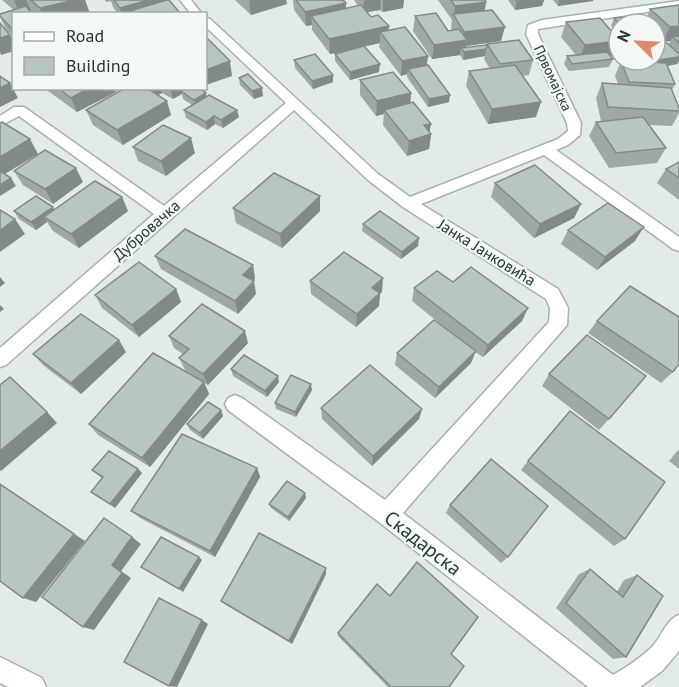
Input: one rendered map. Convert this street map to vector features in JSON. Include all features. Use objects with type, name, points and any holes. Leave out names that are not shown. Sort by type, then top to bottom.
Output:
[{"type":"street","points":[[185,0],[195,12]]},
{"type":"street","name":"Првомајска","points":[[408,202],[563,142],[575,132],[574,123],[532,34],[532,27],[542,23],[679,4]]},
{"type":"street","name":"Јанка Јанковића","points":[[207,22],[373,177],[552,294],[558,308],[558,325],[387,514]]},
{"type":"street","name":"Дубровачка","points":[[0,359],[293,104]]},
{"type":"street","points":[[0,122],[19,110],[164,214]]},
{"type":"street","points":[[546,149],[679,245]]},
{"type":"street","name":"Скадарска","points":[[235,404],[387,514],[608,687]]},
{"type":"street","points":[[616,687],[644,672],[674,640],[679,627]]},
{"type":"street","points":[[0,669],[33,687]]},
{"type":"building","points":[[31,0],[75,0],[40,8]]},
{"type":"building","points":[[114,0],[149,0],[120,8]]},
{"type":"building","points":[[169,0],[179,12],[134,12],[133,10]]},
{"type":"building","points":[[296,0],[343,0],[346,3],[305,12]]},
{"type":"building","points":[[451,0],[485,0],[486,2],[455,6]]},
{"type":"building","points":[[361,5],[371,17],[378,15],[389,26],[329,39],[311,16]]},
{"type":"building","points":[[679,5],[679,26],[670,27],[667,24],[667,12],[653,12],[650,9]]},
{"type":"building","points":[[26,6],[30,12],[12,12],[12,29],[0,14]]},
{"type":"building","points":[[492,10],[505,27],[464,32],[453,14]]},
{"type":"building","points":[[436,13],[448,31],[459,29],[467,40],[434,45],[415,16]]},
{"type":"building","points":[[600,18],[607,26],[607,42],[585,45],[566,22]]},
{"type":"building","points":[[0,23],[10,35],[0,38]]},
{"type":"building","points":[[405,27],[428,56],[402,61],[380,32]]},
{"type":"building","points":[[208,39],[230,61],[207,70]]},
{"type":"building","points":[[519,40],[533,60],[500,64],[487,44]]},
{"type":"building","points":[[667,43],[679,54],[679,57],[667,59]]},
{"type":"building","points":[[486,45],[486,49],[464,52],[461,48]]},
{"type":"building","points":[[364,46],[380,64],[350,72],[335,54]]},
{"type":"building","points":[[607,52],[607,60],[572,64],[567,56]]},
{"type":"building","points":[[315,54],[333,75],[312,81],[294,60]]},
{"type":"building","points":[[428,65],[450,95],[429,99],[408,69]]},
{"type":"building","points":[[515,65],[541,102],[492,109],[469,71]]},
{"type":"building","points":[[667,65],[675,84],[629,82],[625,72],[667,72]]},
{"type":"building","points":[[393,72],[411,93],[377,101],[360,80]]},
{"type":"building","points":[[248,74],[262,88],[252,91],[239,78]]},
{"type":"building","points":[[0,76],[10,83],[0,88]]},
{"type":"building","points":[[602,83],[671,88],[679,111],[608,107]]},
{"type":"building","points":[[61,90],[85,90],[71,98]]},
{"type":"building","points":[[121,90],[150,90],[167,101],[117,130],[86,110]]},
{"type":"building","points":[[202,90],[206,93],[194,100],[181,91]]},
{"type":"building","points":[[209,95],[237,110],[221,120],[214,116],[206,122],[184,110]]},
{"type":"building","points":[[413,102],[431,124],[424,125],[431,134],[409,141],[384,110]]},
{"type":"building","points":[[643,117],[666,148],[616,153],[596,122]]},
{"type":"building","points":[[2,122],[30,139],[0,157],[0,123]]},
{"type":"building","points":[[163,125],[191,138],[161,161],[133,147]]},
{"type":"building","points":[[45,150],[76,168],[45,189],[14,171]]},
{"type":"building","points":[[679,162],[679,178],[666,169]]},
{"type":"building","points":[[535,165],[581,204],[540,224],[495,183]]},
{"type":"building","points":[[0,171],[11,178],[0,185]]},
{"type":"building","points":[[274,173],[320,196],[280,234],[233,208]]},
{"type":"building","points":[[95,181],[122,197],[71,234],[44,217]]},
{"type":"building","points":[[36,196],[53,207],[31,222],[14,211]]},
{"type":"building","points":[[608,203],[644,227],[605,257],[568,230]]},
{"type":"building","points":[[0,210],[15,219],[0,231]]},
{"type":"building","points":[[380,211],[419,238],[402,252],[363,224]]},
{"type":"building","points":[[185,229],[253,265],[243,275],[254,281],[235,301],[155,256]]},
{"type":"building","points":[[344,252],[383,278],[372,288],[380,293],[357,314],[310,281]]},
{"type":"building","points":[[139,262],[176,289],[132,325],[95,295]]},
{"type":"building","points":[[471,267],[528,308],[488,345],[414,288],[437,271],[453,282]]},
{"type":"building","points":[[630,286],[679,317],[679,364],[673,372],[597,321]]},
{"type":"building","points":[[202,304],[245,331],[203,374],[179,358],[189,349],[169,336]]},
{"type":"building","points":[[81,314],[119,340],[71,383],[33,354]]},
{"type":"building","points":[[434,320],[476,351],[439,387],[397,353]]},
{"type":"building","points":[[587,335],[646,376],[609,419],[549,374]]},
{"type":"building","points":[[153,353],[204,382],[142,458],[89,424]]},
{"type":"building","points":[[244,355],[278,376],[265,391],[231,369]]},
{"type":"building","points":[[370,365],[422,409],[373,456],[321,408]]},
{"type":"building","points":[[291,375],[311,384],[295,412],[275,403]]},
{"type":"building","points":[[10,377],[47,412],[0,451],[0,385]]},
{"type":"building","points":[[208,402],[221,410],[200,433],[187,424]]},
{"type":"building","points":[[570,411],[665,482],[625,539],[528,461]]},
{"type":"building","points":[[182,434],[257,468],[210,551],[131,511]]},
{"type":"building","points":[[109,451],[138,469],[110,504],[91,492],[103,477],[92,470]]},
{"type":"building","points":[[491,459],[548,506],[508,557],[450,505]]},
{"type":"building","points":[[287,481],[305,493],[288,517],[269,504]]},
{"type":"building","points":[[0,484],[74,534],[23,598],[0,581]]},
{"type":"building","points":[[104,518],[132,537],[112,565],[122,573],[83,627],[42,597]]},
{"type":"building","points":[[259,533],[326,568],[289,641],[221,601]]},
{"type":"building","points":[[161,537],[199,557],[179,589],[141,567]]},
{"type":"building","points":[[417,562],[478,617],[451,654],[464,666],[449,687],[391,687],[338,633],[377,584],[390,596]]},
{"type":"building","points":[[590,569],[623,597],[637,575],[663,596],[626,657],[566,603]]},
{"type":"building","points":[[159,598],[202,620],[169,686],[124,662]]}]
